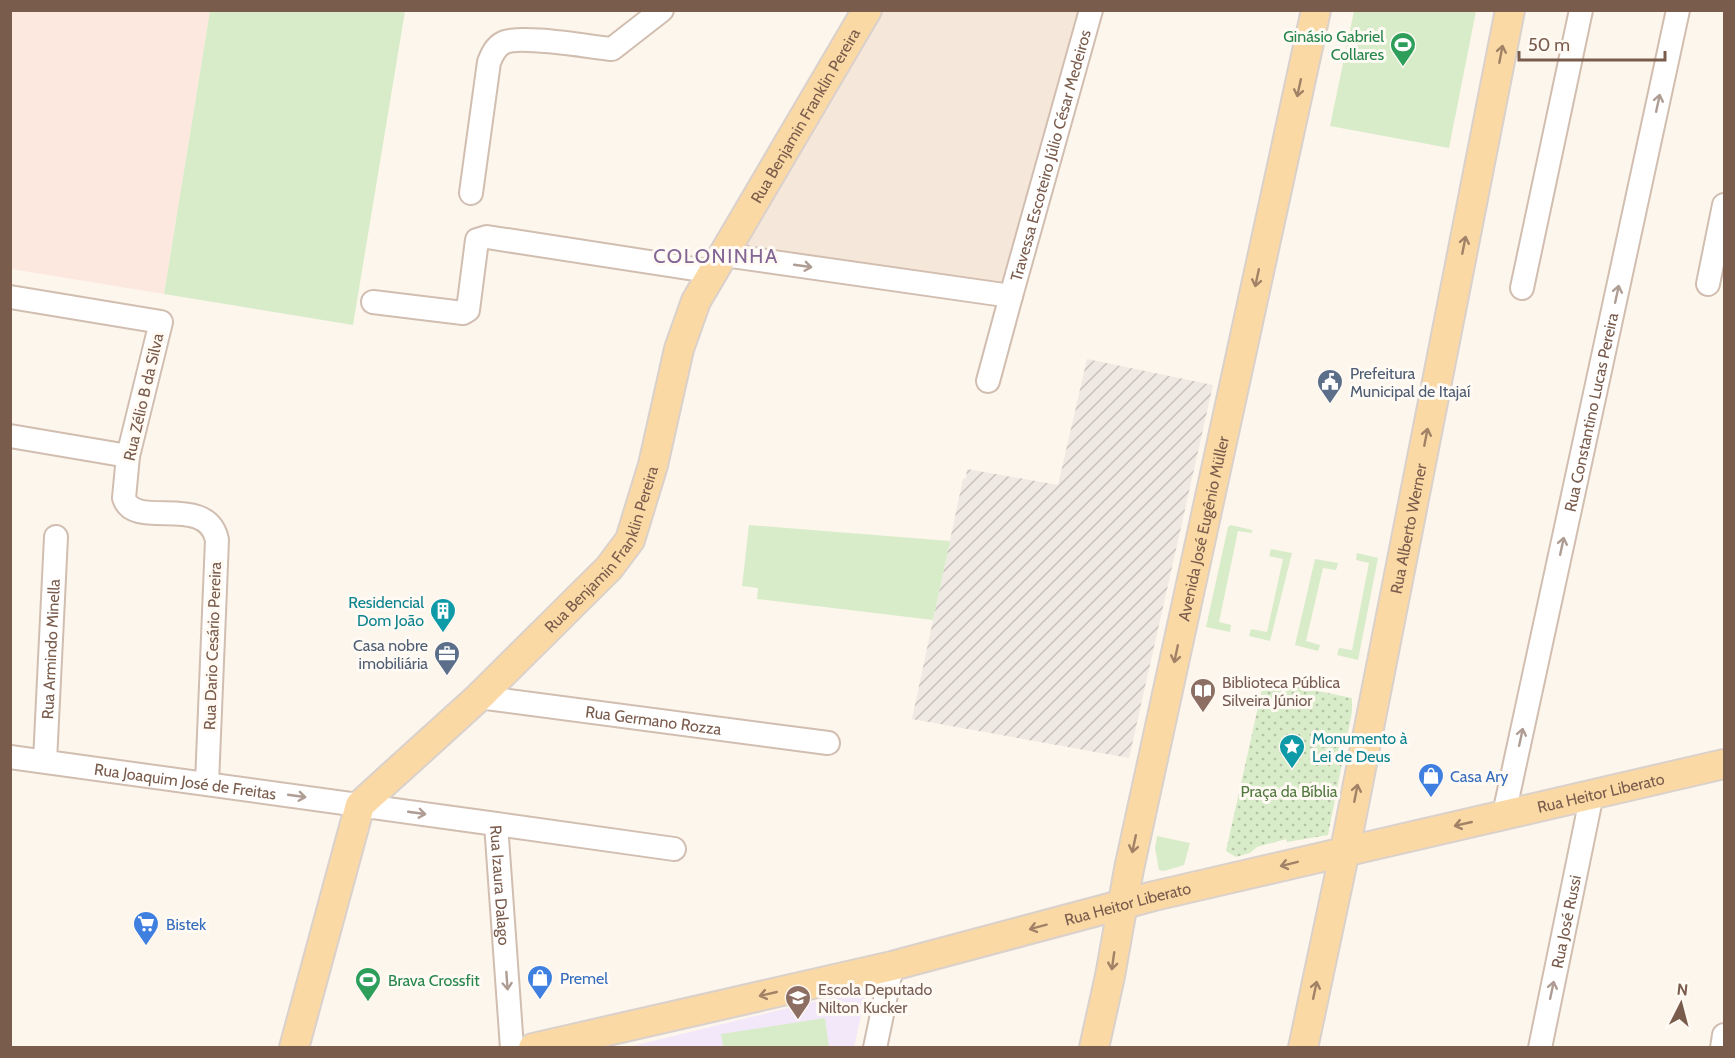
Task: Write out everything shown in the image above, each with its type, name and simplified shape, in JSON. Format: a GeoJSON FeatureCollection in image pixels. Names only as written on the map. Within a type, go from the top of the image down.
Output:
{"type":"FeatureCollection","features":[{"type":"Feature","properties":{"kind":"main road","name":"Rua Benjamin Franklin Pereira"},"geometry":{"type":"LineString","coordinates":[[360,805],[479,697],[609,568],[630,540],[654,465],[681,342],[696,302],[867,10]]}},
{"type":"Feature","properties":{"kind":"main road","name":"Avenida José Eugênio Müller"},"geometry":{"type":"LineString","coordinates":[[1094,1047],[1110,976],[1122,903],[1316,10]]}},
{"type":"Feature","properties":{"kind":"main road","name":"Rua Alberto Werner"},"geometry":{"type":"LineString","coordinates":[[1303,1047],[1346,850],[1510,10]]}},
{"type":"Feature","properties":{"kind":"main road","name":"Rua Heitor Liberato"},"geometry":{"type":"LineString","coordinates":[[540,1047],[892,966],[1122,903],[1725,764]]}},
{"type":"Feature","properties":{"kind":"main road"},"geometry":{"type":"LineString","coordinates":[[294,1047],[360,805]]}},
{"type":"Feature","properties":{"kind":"street"},"geometry":{"type":"LineString","coordinates":[[471,193],[489,62],[494,51],[502,43],[526,40],[612,50],[662,10]]}},
{"type":"Feature","properties":{"kind":"street","name":"Travessa Escoteiro Júlio César Medeiros"},"geometry":{"type":"LineString","coordinates":[[373,302],[456,315],[463,313],[468,310],[477,240],[487,237],[1011,296],[1092,10]]}},
{"type":"Feature","properties":{"kind":"street"},"geometry":{"type":"LineString","coordinates":[[1522,288],[1581,10]]}},
{"type":"Feature","properties":{"kind":"street","name":"Rua Constantino Lucas Pereira"},"geometry":{"type":"LineString","coordinates":[[1504,814],[1678,10]]}},
{"type":"Feature","properties":{"kind":"street"},"geometry":{"type":"LineString","coordinates":[[1708,284],[1725,205]]}},
{"type":"Feature","properties":{"kind":"street"},"geometry":{"type":"LineString","coordinates":[[988,381],[1011,296]]}},
{"type":"Feature","properties":{"kind":"street","name":"Rua Zélio B da Silva"},"geometry":{"type":"LineString","coordinates":[[10,297],[161,322],[128,456],[124,498],[130,508],[199,517]]}},
{"type":"Feature","properties":{"kind":"street"},"geometry":{"type":"LineString","coordinates":[[10,436],[128,456]]}},
{"type":"Feature","properties":{"kind":"street","name":"Rua Dario Cesário Pereira"},"geometry":{"type":"LineString","coordinates":[[199,517],[214,529],[217,540],[207,783]]}},
{"type":"Feature","properties":{"kind":"street","name":"Rua Armindo Minella"},"geometry":{"type":"LineString","coordinates":[[45,761],[56,537]]}},
{"type":"Feature","properties":{"kind":"street","name":"Rua Germano Rozza"},"geometry":{"type":"LineString","coordinates":[[479,697],[828,743]]}},
{"type":"Feature","properties":{"kind":"street","name":"Rua Joaquim José de Freitas"},"geometry":{"type":"LineString","coordinates":[[10,757],[360,805]]}},
{"type":"Feature","properties":{"kind":"street","name":"Rua José Russi"},"geometry":{"type":"LineString","coordinates":[[1540,1047],[1592,794]]}},
{"type":"Feature","properties":{"kind":"street","name":"Rua Izaura Dalago"},"geometry":{"type":"LineString","coordinates":[[360,805],[496,824],[512,1047]]}},
{"type":"Feature","properties":{"kind":"street"},"geometry":{"type":"LineString","coordinates":[[496,824],[674,849]]}},
{"type":"Feature","properties":{"kind":"street"},"geometry":{"type":"LineString","coordinates":[[875,1047],[892,966]]}},
{"type":"Feature","properties":{"kind":"street"},"geometry":{"type":"LineString","coordinates":[[1722,1047],[1725,1035]]}},
{"type":"Feature","properties":{"kind":"shaded area"},"geometry":{"type":"Polygon","coordinates":[[[10,11],[210,11],[164,294],[11,269],[10,11]]]}},
{"type":"Feature","properties":{"kind":"shaded area"},"geometry":{"type":"Polygon","coordinates":[[[881,11],[1082,11],[1005,282],[1000,286],[745,251],[741,245],[881,11]]]}},
{"type":"Feature","properties":{"kind":"shaded area"},"geometry":{"type":"Polygon","coordinates":[[[1087,359],[1213,385],[1129,758],[912,719],[967,469],[1058,485],[1087,359]]]}},
{"type":"Feature","properties":{"kind":"shaded area","name":"Escola Deputado Nilton Kucker"},"geometry":{"type":"Polygon","coordinates":[[[862,990],[866,994],[854,1047],[624,1048],[862,990]]]}},
{"type":"Feature","properties":{"kind":"green space"},"geometry":{"type":"Polygon","coordinates":[[[210,11],[405,11],[353,325],[164,294],[210,11]]]}},
{"type":"Feature","properties":{"kind":"green space","name":"Ginásio Gabriel Collares"},"geometry":{"type":"Polygon","coordinates":[[[1354,11],[1476,11],[1449,148],[1330,126],[1354,11]]]}},
{"type":"Feature","properties":{"kind":"green space"},"geometry":{"type":"Polygon","coordinates":[[[749,525],[950,541],[933,620],[757,599],[758,588],[742,586],[749,525]]]}},
{"type":"Feature","properties":{"kind":"green space"},"geometry":{"type":"Polygon","coordinates":[[[1231,525],[1252,530],[1252,533],[1238,531],[1219,622],[1231,625],[1230,632],[1206,627],[1228,527],[1231,525]]]}},
{"type":"Feature","properties":{"kind":"green space"},"geometry":{"type":"Polygon","coordinates":[[[1271,549],[1292,553],[1270,641],[1249,636],[1251,629],[1267,632],[1283,559],[1269,556],[1271,549]]]}},
{"type":"Feature","properties":{"kind":"green space"},"geometry":{"type":"Polygon","coordinates":[[[1357,553],[1378,558],[1358,660],[1337,655],[1339,648],[1352,650],[1369,563],[1356,560],[1357,553]]]}},
{"type":"Feature","properties":{"kind":"green space"},"geometry":{"type":"Polygon","coordinates":[[[1315,559],[1338,563],[1336,570],[1323,568],[1306,641],[1320,645],[1318,651],[1295,645],[1315,559]]]}},
{"type":"Feature","properties":{"kind":"green space","name":"Praça da Bíblia"},"geometry":{"type":"Polygon","coordinates":[[[1264,680],[1352,698],[1352,712],[1328,835],[1287,842],[1286,839],[1257,847],[1250,853],[1236,857],[1226,851],[1264,680]]]}},
{"type":"Feature","properties":{"kind":"green space"},"geometry":{"type":"Polygon","coordinates":[[[1157,836],[1190,843],[1184,865],[1164,871],[1159,870],[1155,848],[1157,836]]]}},
{"type":"Feature","properties":{"kind":"green space"},"geometry":{"type":"Polygon","coordinates":[[[825,1018],[829,1047],[723,1047],[721,1034],[825,1018]]]}},
{"type":"Feature","properties":{"kind":"place","name":"Ginásio Gabriel Collares"},"geometry":{"type":"Point","coordinates":[1403,68]}},
{"type":"Feature","properties":{"kind":"place","name":"Prefeitura Municipal de Itajaí"},"geometry":{"type":"Point","coordinates":[1330,405]}},
{"type":"Feature","properties":{"kind":"place","name":"Residencial Dom João"},"geometry":{"type":"Point","coordinates":[443,634]}},
{"type":"Feature","properties":{"kind":"place","name":"Casa nobre imobiliária"},"geometry":{"type":"Point","coordinates":[447,677]}},
{"type":"Feature","properties":{"kind":"place","name":"Biblioteca Pública Silveira Júnior"},"geometry":{"type":"Point","coordinates":[1203,714]}},
{"type":"Feature","properties":{"kind":"place","name":"Monumento à Lei de Deus"},"geometry":{"type":"Point","coordinates":[1292,770]}},
{"type":"Feature","properties":{"kind":"place","name":"Casa Ary"},"geometry":{"type":"Point","coordinates":[1431,799]}},
{"type":"Feature","properties":{"kind":"place","name":"Bistek"},"geometry":{"type":"Point","coordinates":[146,947]}},
{"type":"Feature","properties":{"kind":"place","name":"Premel"},"geometry":{"type":"Point","coordinates":[540,1001]}},
{"type":"Feature","properties":{"kind":"place","name":"Brava Crossfit"},"geometry":{"type":"Point","coordinates":[368,1003]}},
{"type":"Feature","properties":{"kind":"place","name":"Escola Deputado Nilton Kucker"},"geometry":{"type":"Point","coordinates":[798,1021]}},
{"type":"Feature","properties":{"kind":"district","name":"COLONINHA"},"geometry":{"type":"Point","coordinates":[716,256]}}]}
